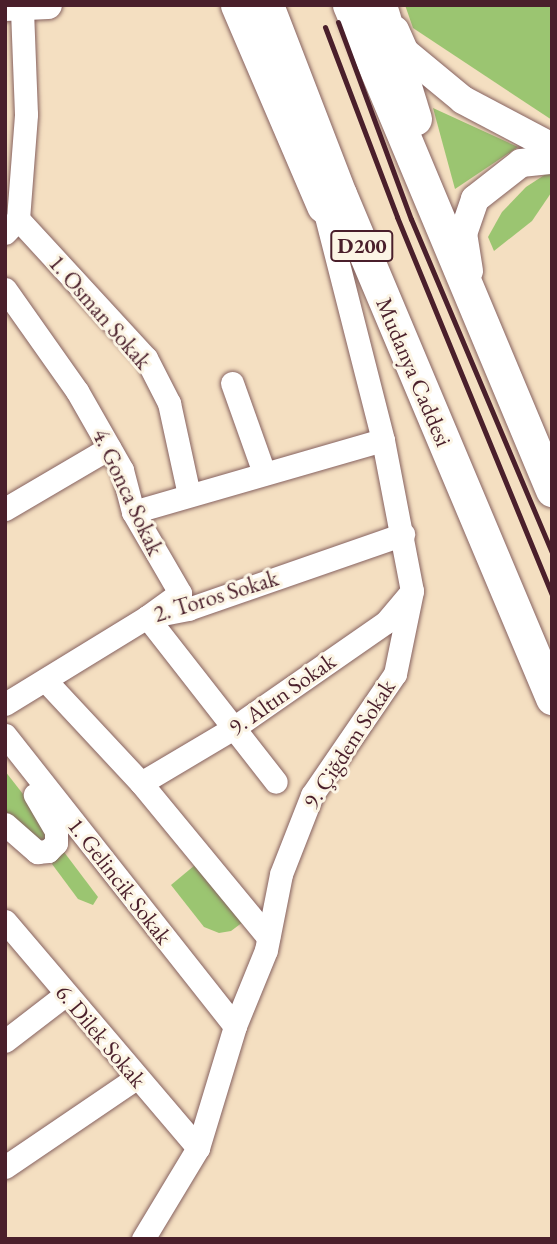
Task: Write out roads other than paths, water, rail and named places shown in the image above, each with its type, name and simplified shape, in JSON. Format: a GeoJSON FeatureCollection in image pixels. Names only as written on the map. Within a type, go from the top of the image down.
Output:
{"type":"FeatureCollection","features":[{"type":"Feature","properties":{"kind":"highway"},"geometry":{"type":"LineString","coordinates":[[237,5],[324,209],[396,362],[462,485]]}},
{"type":"Feature","properties":{"kind":"highway","name":"Mudanya Caddesi"},"geometry":{"type":"LineString","coordinates":[[267,5],[462,485],[552,698]]}},
{"type":"Feature","properties":{"kind":"highway"},"geometry":{"type":"LineString","coordinates":[[349,5],[552,490]]}},
{"type":"Feature","properties":{"kind":"highway"},"geometry":{"type":"LineString","coordinates":[[381,5],[474,302]]}},
{"type":"Feature","properties":{"kind":"main road"},"geometry":{"type":"LineString","coordinates":[[381,5],[405,52],[434,77],[463,100],[552,147]]}},
{"type":"Feature","properties":{"kind":"main road"},"geometry":{"type":"LineString","coordinates":[[474,302],[463,234],[475,199],[521,163],[552,160]]}},
{"type":"Feature","properties":{"kind":"street"},"geometry":{"type":"LineString","coordinates":[[12,226],[26,114],[25,7]]}},
{"type":"Feature","properties":{"kind":"street","name":"9. Çiğdem Sokak"},"geometry":{"type":"LineString","coordinates":[[142,1239],[198,1148],[236,1026],[268,937],[281,874],[312,795],[395,674],[412,591],[383,440],[324,209]]}},
{"type":"Feature","properties":{"kind":"street","name":"1. Osman Sokak"},"geometry":{"type":"LineString","coordinates":[[12,226],[146,358],[169,403],[189,495]]}},
{"type":"Feature","properties":{"kind":"street","name":"4. Gonca Sokak"},"geometry":{"type":"LineString","coordinates":[[5,289],[77,391],[122,470],[133,512],[180,593],[147,617]]}},
{"type":"Feature","properties":{"kind":"street"},"geometry":{"type":"LineString","coordinates":[[232,383],[264,473]]}},
{"type":"Feature","properties":{"kind":"street"},"geometry":{"type":"LineString","coordinates":[[133,512],[383,440]]}},
{"type":"Feature","properties":{"kind":"street"},"geometry":{"type":"LineString","coordinates":[[5,509],[109,447]]}},
{"type":"Feature","properties":{"kind":"street","name":"2. Toros Sokak"},"geometry":{"type":"LineString","coordinates":[[5,704],[147,617],[188,609],[403,534]]}},
{"type":"Feature","properties":{"kind":"street","name":"9. Altın Sokak"},"geometry":{"type":"LineString","coordinates":[[141,783],[232,729],[386,622],[412,591]]}},
{"type":"Feature","properties":{"kind":"street"},"geometry":{"type":"LineString","coordinates":[[147,617],[276,782]]}},
{"type":"Feature","properties":{"kind":"street"},"geometry":{"type":"LineString","coordinates":[[45,680],[141,783],[268,937]]}},
{"type":"Feature","properties":{"kind":"street","name":"1. Gelincik Sokak"},"geometry":{"type":"LineString","coordinates":[[5,735],[236,1026]]}},
{"type":"Feature","properties":{"kind":"street"},"geometry":{"type":"LineString","coordinates":[[5,756],[47,811],[56,843],[48,851],[37,852],[5,824]]}},
{"type":"Feature","properties":{"kind":"street","name":"6. Dilek Sokak"},"geometry":{"type":"LineString","coordinates":[[5,921],[65,995],[198,1148]]}},
{"type":"Feature","properties":{"kind":"street"},"geometry":{"type":"LineString","coordinates":[[5,1041],[65,995]]}},
{"type":"Feature","properties":{"kind":"street"},"geometry":{"type":"LineString","coordinates":[[5,1167],[136,1078]]}},
{"type":"Feature","properties":{"kind":"railway"},"geometry":{"type":"LineString","coordinates":[[338,22],[411,219],[552,553]]}},
{"type":"Feature","properties":{"kind":"railway"},"geometry":{"type":"LineString","coordinates":[[325,27],[397,217],[552,594]]}}]}
